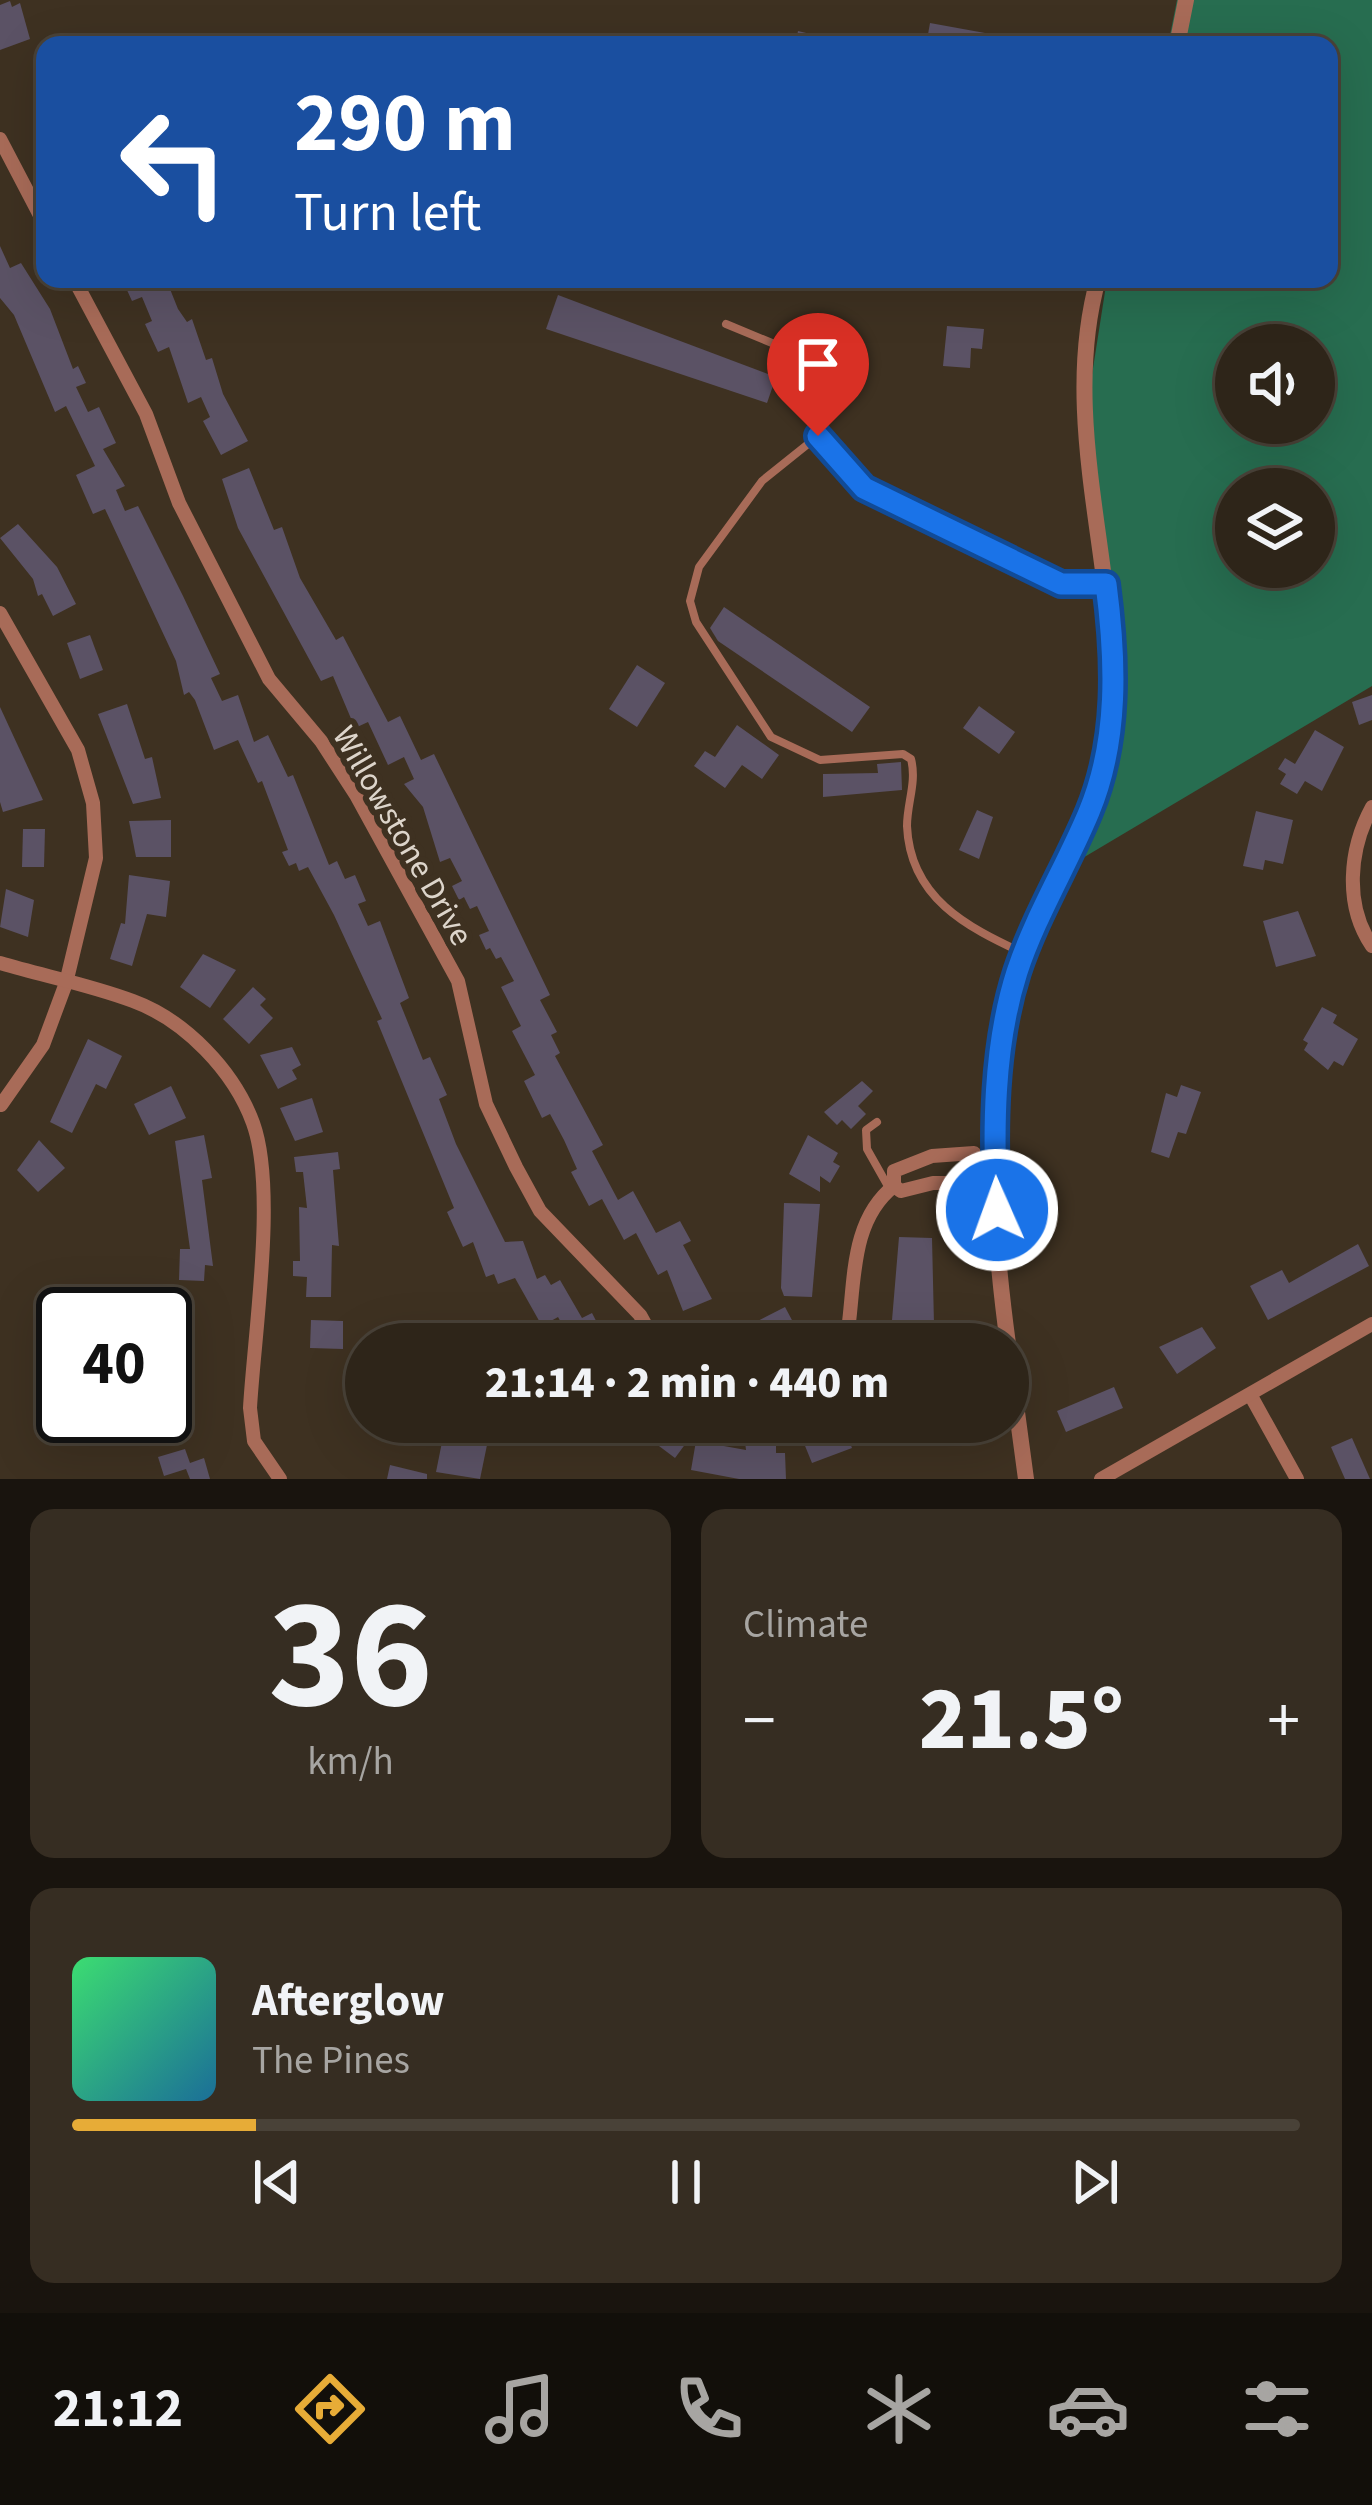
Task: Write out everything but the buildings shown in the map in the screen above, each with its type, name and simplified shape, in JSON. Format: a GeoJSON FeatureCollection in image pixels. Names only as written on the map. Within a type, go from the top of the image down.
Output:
{"type":"FeatureCollection","features":[{"type":"Feature","properties":{"kind":"street"},"geometry":{"type":"LineString","coordinates":[[1180,36],[1186,0]]}},
{"type":"Feature","properties":{"kind":"street"},"geometry":{"type":"LineString","coordinates":[[0,139],[36,208]]}},
{"type":"Feature","properties":{"kind":"street","name":"Willowstone Drive"},"geometry":{"type":"LineString","coordinates":[[79,288],[146,414],[179,502],[269,679],[321,741],[356,795],[458,981],[486,1104],[515,1166],[540,1210],[644,1323]]}},
{"type":"Feature","properties":{"kind":"street"},"geometry":{"type":"LineString","coordinates":[[1006,1323],[990,1168],[1002,1041],[1025,953],[1091,806],[1112,734],[1106,584],[1084,399],[1084,355],[1097,288]]}},
{"type":"Feature","properties":{"kind":"street"},"geometry":{"type":"LineString","coordinates":[[0,613],[78,750],[94,803],[96,858],[66,983],[43,1045],[1,1105]]}},
{"type":"Feature","properties":{"kind":"street"},"geometry":{"type":"LineString","coordinates":[[1372,807],[1358,832],[1352,861],[1360,920],[1372,946]]}},
{"type":"Feature","properties":{"kind":"street"},"geometry":{"type":"LineString","coordinates":[[0,963],[135,1001],[176,1024],[220,1066],[253,1124],[262,1175],[250,1408],[254,1441],[280,1479]]}},
{"type":"Feature","properties":{"kind":"street"},"geometry":{"type":"LineString","coordinates":[[849,1323],[859,1239],[869,1210],[891,1187],[894,1171],[920,1161],[974,1153],[990,1168]]}},
{"type":"Feature","properties":{"kind":"street"},"geometry":{"type":"LineString","coordinates":[[920,1161],[926,1184]]}},
{"type":"Feature","properties":{"kind":"street"},"geometry":{"type":"LineString","coordinates":[[891,1187],[902,1191],[926,1184],[972,1183],[990,1168]]}},
{"type":"Feature","properties":{"kind":"street"},"geometry":{"type":"LineString","coordinates":[[1100,1479],[1372,1324]]}},
{"type":"Feature","properties":{"kind":"street"},"geometry":{"type":"LineString","coordinates":[[1251,1396],[1298,1479]]}},
{"type":"Feature","properties":{"kind":"street"},"geometry":{"type":"LineString","coordinates":[[1022,1443],[1027,1479]]}},
{"type":"Feature","properties":{"kind":"lane"},"geometry":{"type":"LineString","coordinates":[[726,324],[796,353],[814,399],[818,436],[864,488],[1061,584],[1106,584]]}},
{"type":"Feature","properties":{"kind":"lane"},"geometry":{"type":"LineString","coordinates":[[818,436],[762,481],[699,567],[691,585],[696,622],[771,737],[820,760],[902,754],[911,759],[908,832],[918,869],[953,919],[1025,953]]}},
{"type":"Feature","properties":{"kind":"lane"},"geometry":{"type":"LineString","coordinates":[[877,1122],[866,1130],[867,1149],[891,1187]]}},
{"type":"Feature","properties":{"kind":"green space"},"geometry":{"type":"Polygon","coordinates":[[[1177,0],[1372,0],[1372,686],[1071,865],[1122,738],[1083,432],[1106,288],[1338,288],[1338,36],[1170,36],[1177,0]]]}},
{"type":"Feature","properties":{"kind":"route"},"geometry":{"type":"LineString","coordinates":[[818,436],[864,488],[1061,584],[1106,584],[1112,628],[1112,734],[1091,806],[1017,973],[1002,1041],[996,1119],[997,1210]]}}]}
